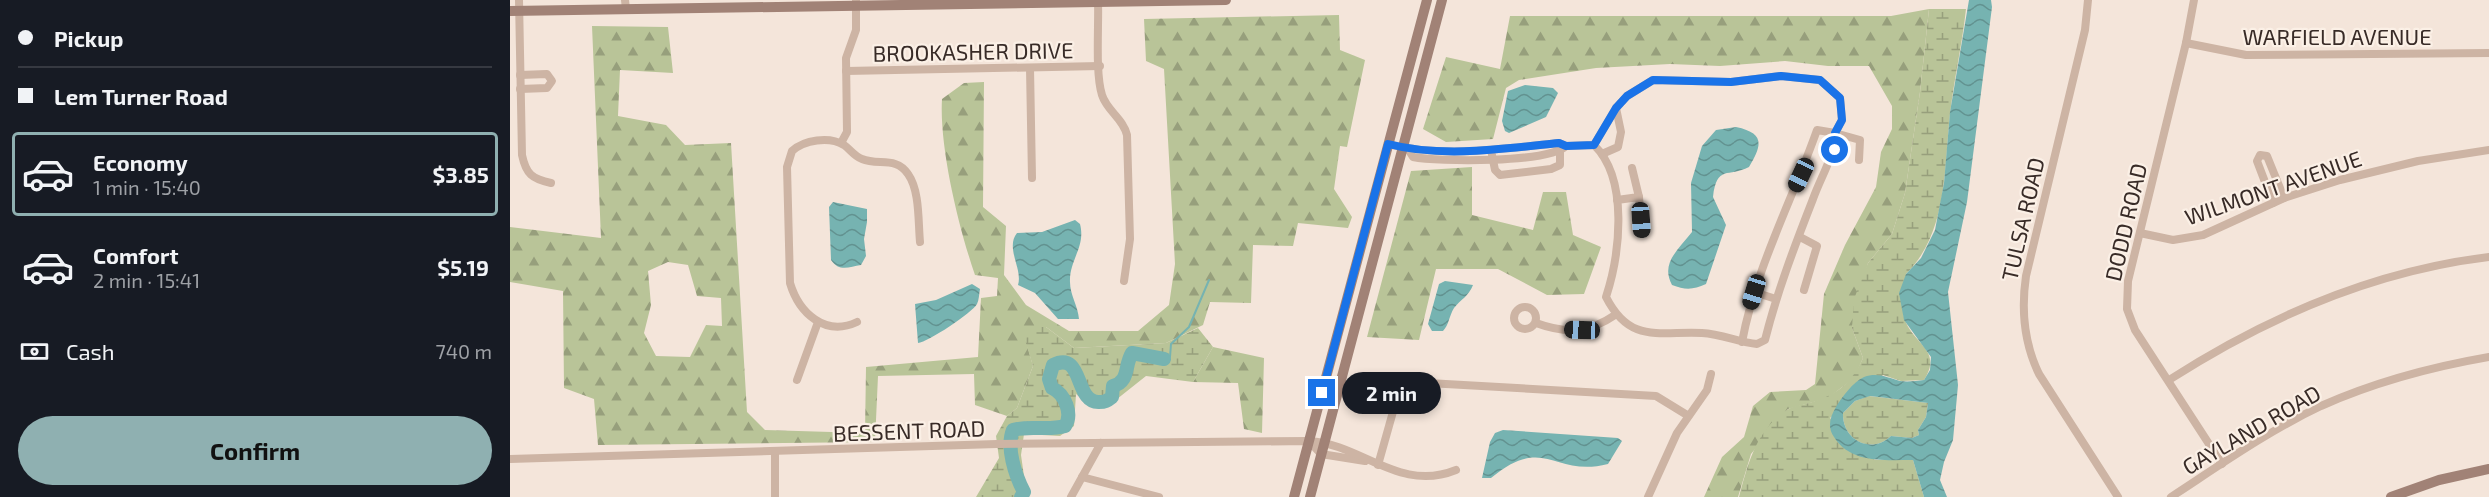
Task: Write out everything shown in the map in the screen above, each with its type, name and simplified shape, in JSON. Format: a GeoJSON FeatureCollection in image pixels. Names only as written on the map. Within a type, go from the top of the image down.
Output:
{"type":"FeatureCollection","features":[{"type":"Feature","properties":{"kind":"main road"},"geometry":{"type":"LineString","coordinates":[[516,7],[1226,0]]}},
{"type":"Feature","properties":{"kind":"main road"},"geometry":{"type":"LineString","coordinates":[[1294,497],[1426,0]]}},
{"type":"Feature","properties":{"kind":"main road"},"geometry":{"type":"LineString","coordinates":[[1310,497],[1362,298],[1405,148],[1442,0]]}},
{"type":"Feature","properties":{"kind":"main road"},"geometry":{"type":"LineString","coordinates":[[1348,295],[1362,298]]}},
{"type":"Feature","properties":{"kind":"main road"},"geometry":{"type":"LineString","coordinates":[[2391,497],[2439,480],[2489,469]]}},
{"type":"Feature","properties":{"kind":"street","name":"TULSA ROAD"},"geometry":{"type":"LineString","coordinates":[[2088,0],[2085,30],[2026,276],[2023,316],[2030,352],[2039,374],[2118,497]]}},
{"type":"Feature","properties":{"kind":"street","name":"DODD ROAD"},"geometry":{"type":"LineString","coordinates":[[2194,0],[2186,43],[2128,281],[2127,309],[2135,330],[2222,464]]}},
{"type":"Feature","properties":{"kind":"street"},"geometry":{"type":"LineString","coordinates":[[1098,1],[1103,98],[1119,116],[1127,135],[1130,239],[1124,281]]}},
{"type":"Feature","properties":{"kind":"street"},"geometry":{"type":"LineString","coordinates":[[841,143],[848,124],[846,71],[848,49],[856,30],[856,3]]}},
{"type":"Feature","properties":{"kind":"street"},"geometry":{"type":"LineString","coordinates":[[516,7],[524,166],[535,180],[550,183]]}},
{"type":"Feature","properties":{"kind":"street","name":"WARFIELD AVENUE"},"geometry":{"type":"LineString","coordinates":[[2186,43],[2246,55],[2489,53]]}},
{"type":"Feature","properties":{"kind":"street","name":"BROOKASHER DRIVE"},"geometry":{"type":"LineString","coordinates":[[846,71],[1100,66]]}},
{"type":"Feature","properties":{"kind":"street"},"geometry":{"type":"LineString","coordinates":[[1030,68],[1032,178]]}},
{"type":"Feature","properties":{"kind":"street"},"geometry":{"type":"LineString","coordinates":[[519,75],[547,74],[552,81],[547,88],[520,88]]}},
{"type":"Feature","properties":{"kind":"street"},"geometry":{"type":"LineString","coordinates":[[1781,76],[1820,80],[1840,98],[1842,120],[1835,133],[1835,150],[1813,197],[1776,299],[1765,340],[1757,344],[1702,333],[1662,335],[1635,330],[1615,315],[1606,297],[1614,272],[1619,236],[1617,200],[1602,154],[1594,145],[1616,108],[1627,96],[1653,80],[1731,82],[1781,76]]}},
{"type":"Feature","properties":{"kind":"street"},"geometry":{"type":"LineString","coordinates":[[1602,154],[1618,147],[1621,132],[1616,108]]}},
{"type":"Feature","properties":{"kind":"street"},"geometry":{"type":"LineString","coordinates":[[1742,342],[1754,292],[1774,234],[1801,175],[1817,130],[1860,140],[1859,160]]}},
{"type":"Feature","properties":{"kind":"street"},"geometry":{"type":"LineString","coordinates":[[857,322],[848,327],[836,327],[818,322],[800,307],[790,283],[787,167],[792,151],[808,142],[841,143],[862,159],[893,162],[909,175],[914,185],[920,242]]}},
{"type":"Feature","properties":{"kind":"street"},"geometry":{"type":"LineString","coordinates":[[1388,144],[1445,152],[1492,154],[1559,143],[1563,149],[1560,165],[1551,169],[1500,176],[1492,154]]}},
{"type":"Feature","properties":{"kind":"street"},"geometry":{"type":"LineString","coordinates":[[1563,149],[1594,145]]}},
{"type":"Feature","properties":{"kind":"street","name":"WILMONT AVENUE"},"geometry":{"type":"LineString","coordinates":[[2140,233],[2173,240],[2204,235],[2284,198],[2373,171],[2418,160],[2489,150]]}},
{"type":"Feature","properties":{"kind":"street"},"geometry":{"type":"LineString","coordinates":[[2273,203],[2256,161],[2260,155],[2267,156],[2284,198]]}},
{"type":"Feature","properties":{"kind":"street"},"geometry":{"type":"LineString","coordinates":[[1632,168],[1639,197],[1642,232]]}},
{"type":"Feature","properties":{"kind":"street"},"geometry":{"type":"LineString","coordinates":[[1617,200],[1639,197]]}},
{"type":"Feature","properties":{"kind":"street"},"geometry":{"type":"LineString","coordinates":[[1800,237],[1818,246],[1804,290]]}},
{"type":"Feature","properties":{"kind":"street"},"geometry":{"type":"LineString","coordinates":[[2169,380],[2239,337],[2317,300],[2392,276],[2489,257]]}},
{"type":"Feature","properties":{"kind":"street"},"geometry":{"type":"LineString","coordinates":[[1754,292],[1776,299]]}},
{"type":"Feature","properties":{"kind":"street"},"geometry":{"type":"LineString","coordinates":[[1536,323],[1562,330],[1582,330],[1599,326],[1615,315]]}},
{"type":"Feature","properties":{"kind":"street"},"geometry":{"type":"LineString","coordinates":[[797,380],[818,322]]}},
{"type":"Feature","properties":{"kind":"street","name":"GAYLAND ROAD"},"geometry":{"type":"LineString","coordinates":[[2171,497],[2289,423],[2354,392],[2422,370],[2489,357]]}},
{"type":"Feature","properties":{"kind":"street"},"geometry":{"type":"LineString","coordinates":[[1648,497],[1677,433],[1707,390],[1711,374]]}},
{"type":"Feature","properties":{"kind":"street"},"geometry":{"type":"LineString","coordinates":[[1378,465],[1398,394],[1410,382],[1656,396],[1688,415]]}},
{"type":"Feature","properties":{"kind":"street"},"geometry":{"type":"LineString","coordinates":[[1309,441],[1321,454]]}},
{"type":"Feature","properties":{"kind":"street","name":"BESSENT ROAD"},"geometry":{"type":"LineString","coordinates":[[510,459],[997,444],[1309,441],[1324,442],[1349,451],[1367,461],[1412,476],[1442,476],[1456,470]]}},
{"type":"Feature","properties":{"kind":"street"},"geometry":{"type":"LineString","coordinates":[[1071,497],[1101,443]]}},
{"type":"Feature","properties":{"kind":"street"},"geometry":{"type":"LineString","coordinates":[[775,452],[775,497]]}},
{"type":"Feature","properties":{"kind":"street","name":"BESSENT ROAD"},"geometry":{"type":"LineString","coordinates":[[1321,454],[1367,461]]}},
{"type":"Feature","properties":{"kind":"street"},"geometry":{"type":"LineString","coordinates":[[1082,477],[1159,497]]}},
{"type":"Feature","properties":{"kind":"green space"},"geometry":{"type":"Polygon","coordinates":[[[1929,9],[1920,92],[1905,193],[1892,234],[1868,263],[1852,328],[1863,358],[1854,378],[1828,398],[1788,409],[1751,454],[1738,497],[1704,497],[1722,457],[1744,437],[1753,406],[1770,392],[1806,390],[1815,384],[1824,294],[1845,245],[1876,187],[1881,152],[1892,129],[1892,106],[1869,66],[1828,66],[1785,61],[1720,66],[1670,64],[1596,68],[1519,80],[1506,88],[1493,139],[1446,142],[1423,129],[1446,57],[1500,69],[1510,16],[1891,16],[1929,9]]]}},
{"type":"Feature","properties":{"kind":"green space"},"geometry":{"type":"Polygon","coordinates":[[[1929,9],[1966,9],[1950,114],[1942,199],[1930,239],[1920,257],[1906,274],[1903,297],[1905,320],[1909,329],[1929,354],[1929,370],[1924,380],[1901,381],[1883,375],[1830,418],[1875,460],[1913,460],[1924,497],[1739,497],[1755,449],[1776,418],[1789,409],[1819,400],[1835,392],[1848,382],[1863,358],[1852,328],[1854,299],[1868,263],[1892,234],[1905,193],[1920,92],[1929,9]]]}},
{"type":"Feature","properties":{"kind":"green space"},"geometry":{"type":"Polygon","coordinates":[[[1339,15],[1340,50],[1365,60],[1347,147],[1340,146],[1334,189],[1352,217],[1348,228],[1298,223],[1293,246],[1253,245],[1251,303],[1210,302],[1203,325],[1166,343],[1074,348],[1046,327],[1022,327],[1033,366],[1017,408],[1007,416],[975,405],[974,374],[878,376],[875,442],[598,445],[594,399],[564,388],[563,291],[510,282],[510,227],[601,238],[592,26],[668,27],[673,73],[620,70],[618,116],[666,125],[685,145],[731,143],[747,412],[765,430],[865,433],[866,367],[978,357],[981,298],[997,296],[998,278],[975,275],[957,212],[947,164],[942,99],[964,83],[984,82],[983,207],[1006,226],[1004,275],[1026,305],[1069,331],[1138,331],[1169,305],[1175,264],[1164,69],[1146,61],[1144,19],[1339,15]],[[668,262],[648,271],[651,305],[644,333],[656,356],[690,357],[706,325],[722,326],[721,298],[697,296],[688,265],[668,262]]]}},
{"type":"Feature","properties":{"kind":"green space"},"geometry":{"type":"Polygon","coordinates":[[[1472,167],[1472,215],[1533,230],[1543,192],[1566,192],[1573,235],[1601,247],[1584,294],[1547,295],[1498,269],[1436,269],[1419,340],[1367,337],[1411,171],[1472,167]]]}},
{"type":"Feature","properties":{"kind":"green space"},"geometry":{"type":"Polygon","coordinates":[[[1021,327],[1046,327],[1074,348],[1166,343],[1198,328],[1213,347],[1193,382],[1146,376],[1112,403],[1092,407],[1076,394],[1074,426],[1060,436],[1024,434],[1021,455],[1027,497],[976,497],[999,458],[996,436],[1007,416],[1017,408],[1033,366],[1021,327]]]}},
{"type":"Feature","properties":{"kind":"green space"},"geometry":{"type":"Polygon","coordinates":[[[1213,347],[1264,358],[1262,433],[1244,429],[1238,383],[1193,382],[1213,347]]]}},
{"type":"Feature","properties":{"kind":"green space"},"geometry":{"type":"Polygon","coordinates":[[[1869,396],[1928,403],[1926,417],[1918,430],[1919,435],[1912,438],[1891,436],[1875,444],[1859,442],[1852,437],[1844,423],[1843,413],[1855,401],[1869,396]]]}},
{"type":"Feature","properties":{"kind":"water"},"geometry":{"type":"Polygon","coordinates":[[[1969,0],[1991,0],[1992,7],[1967,202],[1948,292],[1958,385],[1953,440],[1940,480],[1947,497],[1924,497],[1913,460],[1869,459],[1850,452],[1834,437],[1830,422],[1845,394],[1864,377],[1878,375],[1900,381],[1918,381],[1924,380],[1930,370],[1931,357],[1904,320],[1899,293],[1906,274],[1921,258],[1935,230],[1944,183],[1950,112],[1969,0]],[[1870,396],[1855,401],[1843,413],[1844,423],[1852,437],[1867,444],[1883,442],[1891,436],[1912,438],[1919,435],[1918,430],[1926,417],[1928,403],[1870,396]]]}},
{"type":"Feature","properties":{"kind":"water"},"geometry":{"type":"Polygon","coordinates":[[[1525,85],[1553,88],[1558,93],[1546,117],[1509,133],[1505,131],[1502,121],[1508,91],[1525,85]]]}},
{"type":"Feature","properties":{"kind":"water"},"geometry":{"type":"Polygon","coordinates":[[[1736,127],[1745,129],[1756,136],[1757,152],[1749,167],[1725,174],[1717,180],[1713,197],[1726,225],[1706,284],[1689,289],[1672,285],[1668,270],[1670,263],[1677,250],[1692,232],[1691,183],[1702,146],[1716,130],[1736,127]]]}},
{"type":"Feature","properties":{"kind":"water"},"geometry":{"type":"Polygon","coordinates":[[[833,202],[867,209],[864,239],[866,256],[861,265],[841,267],[831,260],[829,207],[833,202]]]}},
{"type":"Feature","properties":{"kind":"water"},"geometry":{"type":"Polygon","coordinates":[[[1075,220],[1080,224],[1081,240],[1070,274],[1070,282],[1079,319],[1058,319],[1035,293],[1018,285],[1018,272],[1013,252],[1014,239],[1017,233],[1042,232],[1075,220]]]}},
{"type":"Feature","properties":{"kind":"water"},"geometry":{"type":"Polygon","coordinates":[[[1445,281],[1473,285],[1454,308],[1443,331],[1432,331],[1428,324],[1439,284],[1445,281]]]}},
{"type":"Feature","properties":{"kind":"water"},"geometry":{"type":"Polygon","coordinates":[[[972,284],[980,289],[978,302],[973,308],[940,333],[918,343],[915,304],[936,300],[972,284]]]}},
{"type":"Feature","properties":{"kind":"water"},"geometry":{"type":"Polygon","coordinates":[[[1503,430],[1618,438],[1622,441],[1608,464],[1590,467],[1575,466],[1538,457],[1509,465],[1491,478],[1482,478],[1490,442],[1495,433],[1503,430]]]}},
{"type":"Feature","properties":{"kind":"waterway"},"geometry":{"type":"LineString","coordinates":[[1164,359],[1170,357],[1171,344],[1189,327],[1209,280]]}},
{"type":"Feature","properties":{"kind":"waterway"},"geometry":{"type":"LineString","coordinates":[[1021,497],[1024,492],[1011,453],[1013,430],[1059,427],[1065,426],[1067,421],[1068,410],[1064,399],[1052,388],[1049,379],[1053,365],[1063,362],[1070,365],[1075,370],[1086,395],[1091,400],[1101,402],[1112,397],[1113,386],[1122,381],[1132,353],[1164,359]]}},
{"type":"Feature","properties":{"kind":"route"},"geometry":{"type":"LineString","coordinates":[[1322,393],[1388,144],[1408,149],[1416,147],[1445,152],[1476,149],[1500,150],[1559,143],[1566,146],[1594,145],[1616,108],[1627,96],[1653,80],[1731,82],[1781,76],[1820,80],[1840,98],[1842,120],[1835,133],[1835,150]]}}]}
